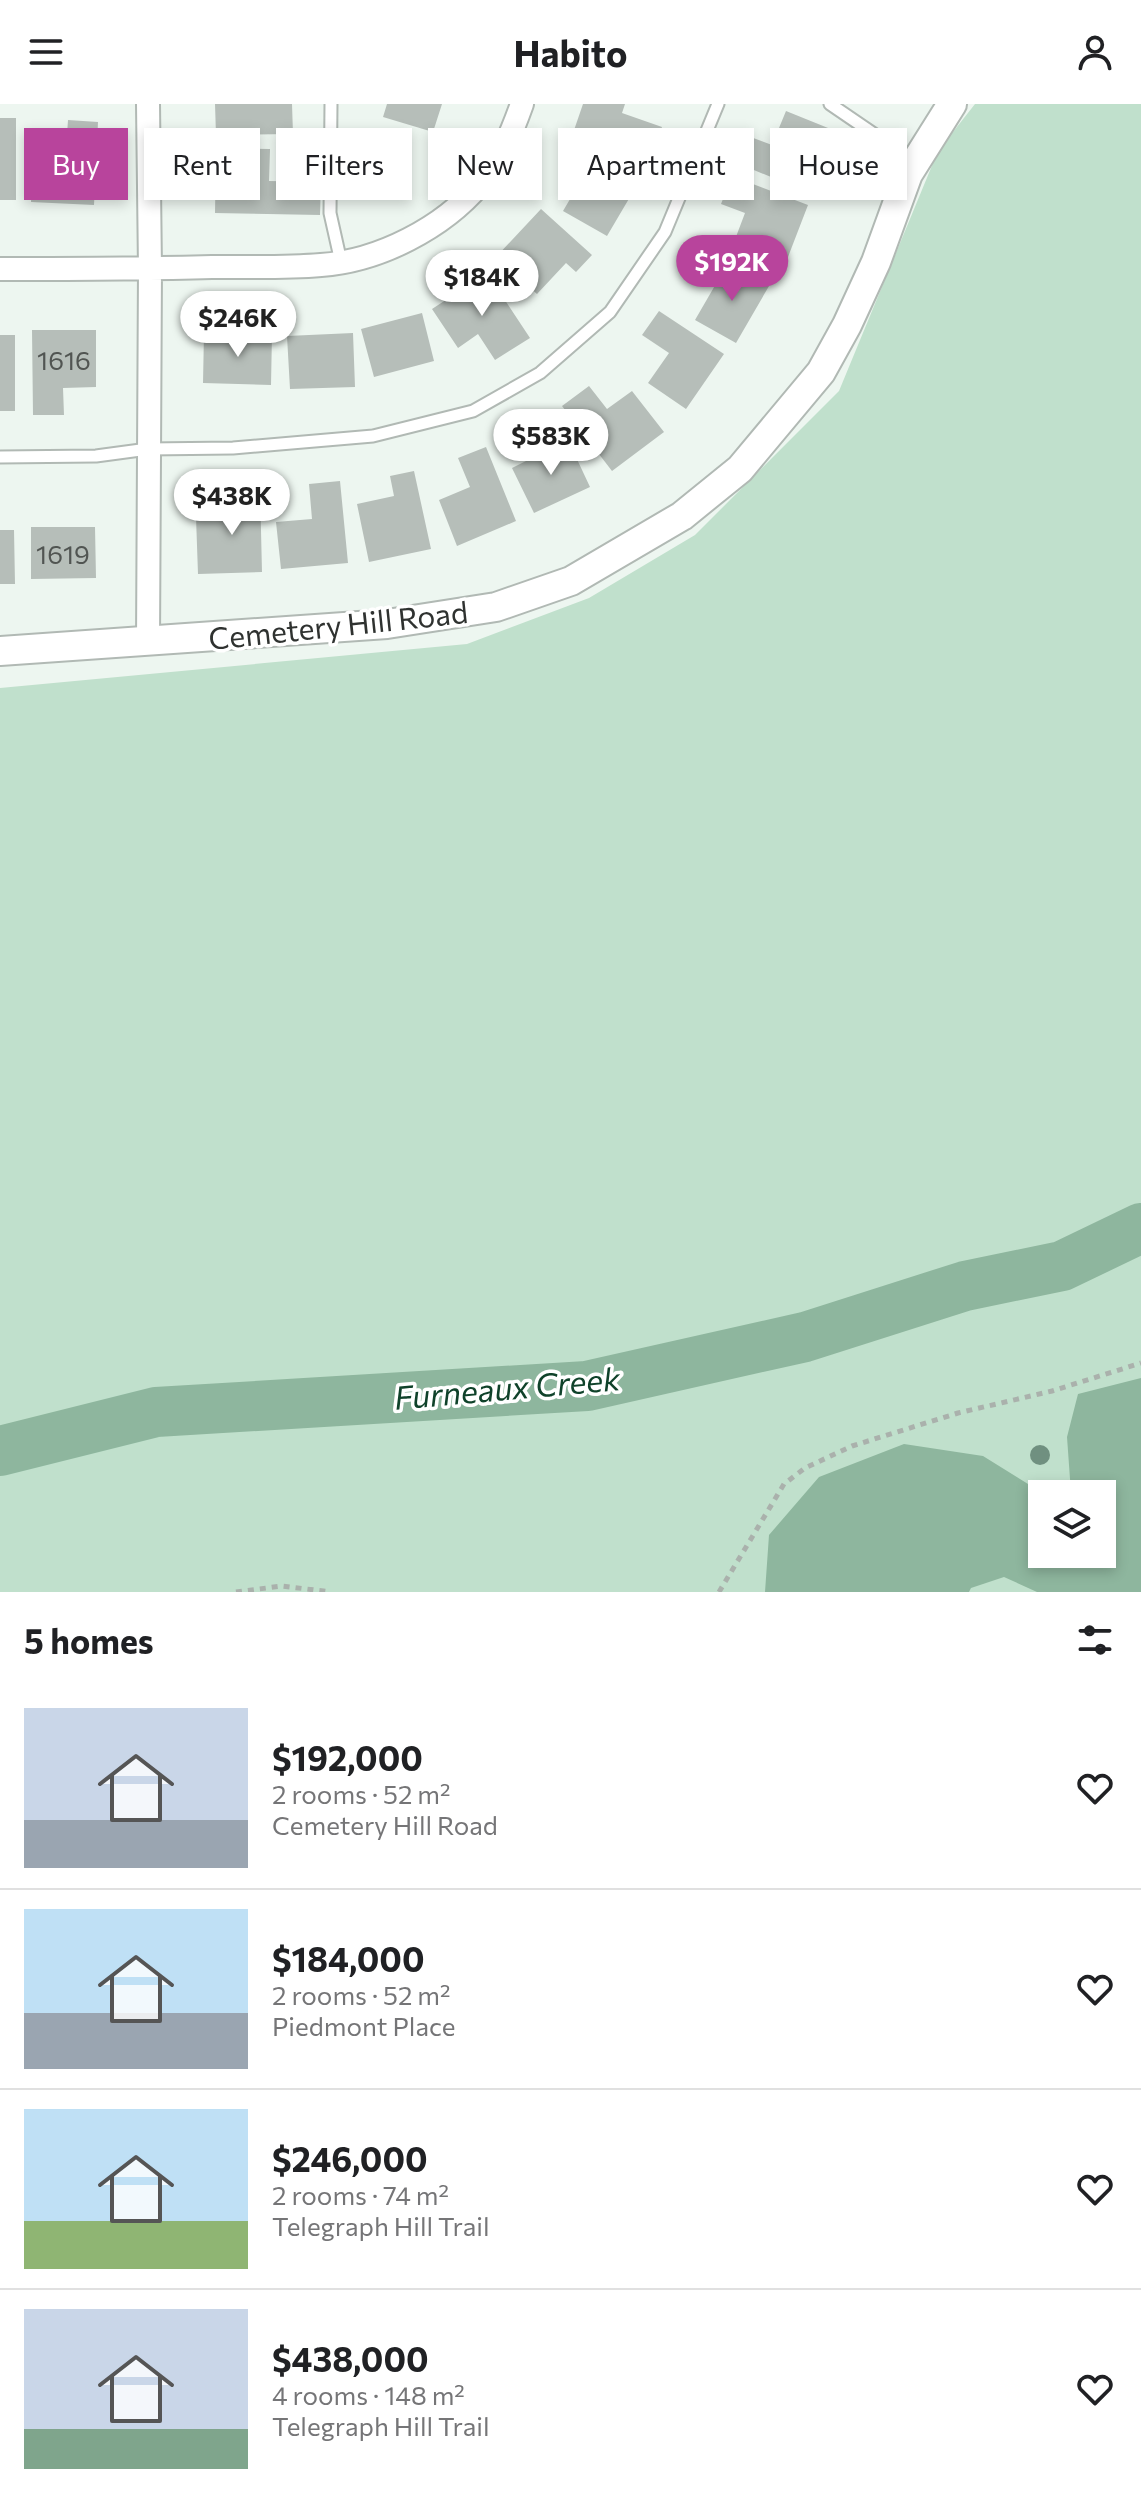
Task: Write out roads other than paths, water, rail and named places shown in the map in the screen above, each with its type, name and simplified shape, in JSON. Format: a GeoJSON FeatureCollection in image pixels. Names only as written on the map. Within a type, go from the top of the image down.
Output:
{"type":"FeatureCollection","features":[{"type":"Feature","properties":{"kind":"street"},"geometry":{"type":"LineString","coordinates":[[148,104],[148,642]]}},
{"type":"Feature","properties":{"kind":"street"},"geometry":{"type":"LineString","coordinates":[[0,269],[324,265],[364,257],[414,236],[445,217],[480,185],[495,163],[522,104]]}},
{"type":"Feature","properties":{"kind":"street","name":"Cemetery Hill Road"},"geometry":{"type":"LineString","coordinates":[[0,651],[387,624],[496,607],[571,581],[682,516],[740,469],[821,372],[876,262],[908,174],[952,104]]}},
{"type":"Feature","properties":{"kind":"lane"},"geometry":{"type":"LineString","coordinates":[[331,104],[330,213],[341,262]]}},
{"type":"Feature","properties":{"kind":"lane"},"geometry":{"type":"LineString","coordinates":[[0,457],[96,456],[148,449],[233,448],[373,436],[473,411],[540,373],[610,312],[665,232],[718,104]]}},
{"type":"Feature","properties":{"kind":"lane"},"geometry":{"type":"LineString","coordinates":[[830,104],[915,162]]}},
{"type":"Feature","properties":{"kind":"waterway","name":"Furneaux Creek"},"geometry":{"type":"LineString","coordinates":[[0,1451],[156,1412],[587,1386],[805,1337],[965,1286],[1062,1266],[1141,1228]]}}]}
